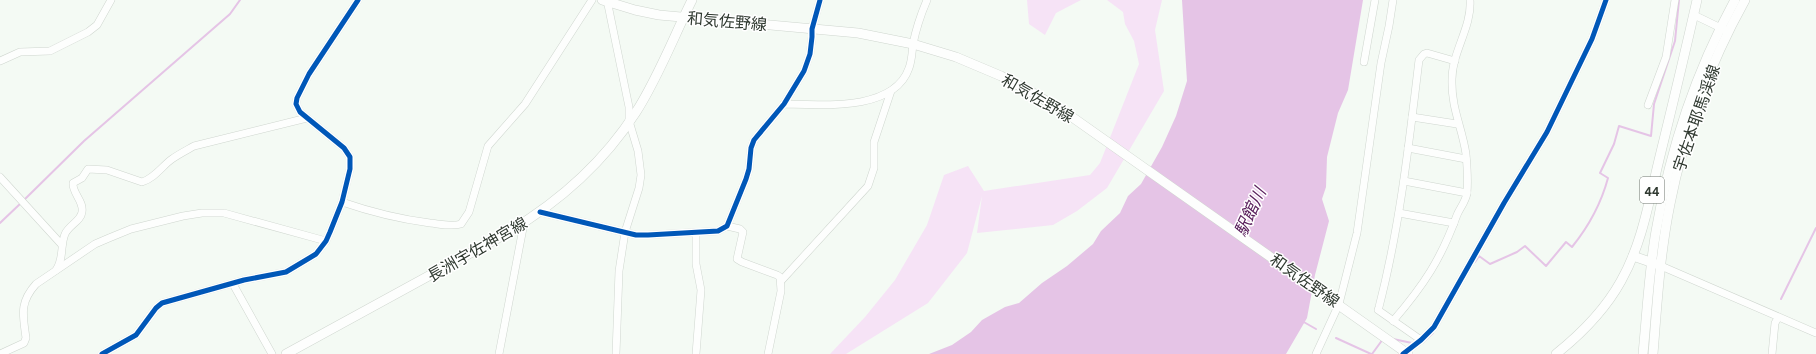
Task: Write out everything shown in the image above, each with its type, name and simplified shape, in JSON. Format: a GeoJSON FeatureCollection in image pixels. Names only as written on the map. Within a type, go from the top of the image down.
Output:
{"type":"FeatureCollection","features":[{"type":"Feature","properties":{"kind":"main road","name":"長洲宇佐神宮線"},"geometry":{"type":"LineString","coordinates":[[286,354],[457,262],[524,223],[566,191],[615,141],[629,121],[648,91],[692,0]]}},
{"type":"Feature","properties":{"kind":"main road","name":"宇佐本耶馬渓線"},"geometry":{"type":"LineString","coordinates":[[1556,354],[1586,326],[1605,304],[1618,285],[1633,256],[1648,209],[1697,0]]}},
{"type":"Feature","properties":{"kind":"main road","name":"宇佐本耶馬渓線"},"geometry":{"type":"LineString","coordinates":[[1653,354],[1661,266],[1670,204],[1684,147],[1736,0]]}},
{"type":"Feature","properties":{"kind":"main road","name":"宇佐本耶馬渓線"},"geometry":{"type":"LineString","coordinates":[[1643,354],[1652,263],[1664,192],[1680,129],[1702,70],[1725,30],[1745,0]]}},
{"type":"Feature","properties":{"kind":"main road","name":"和気佐野線"},"geometry":{"type":"LineString","coordinates":[[606,1],[649,13],[867,34],[913,44],[956,57],[1018,84],[1072,117],[1406,353]]}},
{"type":"Feature","properties":{"kind":"main road"},"geometry":{"type":"LineString","coordinates":[[1633,256],[1661,266]]}},
{"type":"Feature","properties":{"kind":"street"},"geometry":{"type":"LineString","coordinates":[[0,61],[20,52],[50,51],[88,32],[97,25],[111,0]]}},
{"type":"Feature","properties":{"kind":"street"},"geometry":{"type":"LineString","coordinates":[[102,354],[136,336],[156,308],[162,303],[233,284],[286,272],[316,254],[326,241],[342,202],[350,169],[350,157],[344,148],[307,118],[297,108],[296,104],[298,94],[309,74],[358,0]]}},
{"type":"Feature","properties":{"kind":"street"},"geometry":{"type":"LineString","coordinates":[[342,202],[373,213],[406,220],[449,226],[461,224],[469,212],[488,146],[525,104],[592,0]]}},
{"type":"Feature","properties":{"kind":"street"},"geometry":{"type":"LineString","coordinates":[[540,212],[625,232],[648,235],[718,231],[727,226],[746,179],[749,169],[751,148],[754,140],[784,104],[804,71],[812,45],[812,29],[820,0]]}},
{"type":"Feature","properties":{"kind":"street"},"geometry":{"type":"LineString","coordinates":[[768,354],[781,281],[868,186],[874,168],[874,142],[891,91],[906,75],[909,69],[916,29],[927,0]]}},
{"type":"Feature","properties":{"kind":"street"},"geometry":{"type":"LineString","coordinates":[[1364,62],[1375,0]]}},
{"type":"Feature","properties":{"kind":"street"},"geometry":{"type":"LineString","coordinates":[[1316,354],[1337,303],[1357,234],[1381,63],[1393,0]]}},
{"type":"Feature","properties":{"kind":"street"},"geometry":{"type":"LineString","coordinates":[[1394,321],[1430,274],[1467,193],[1466,159],[1457,124],[1453,101],[1452,80],[1455,61],[1469,11],[1470,0]]}},
{"type":"Feature","properties":{"kind":"street"},"geometry":{"type":"LineString","coordinates":[[1406,353],[1434,327],[1547,132],[1592,39],[1606,0]]}},
{"type":"Feature","properties":{"kind":"street"},"geometry":{"type":"LineString","coordinates":[[1648,105],[1666,57],[1675,0]]}},
{"type":"Feature","properties":{"kind":"street"},"geometry":{"type":"LineString","coordinates":[[606,1],[629,107],[629,121],[638,151],[641,175],[639,188],[625,232],[619,271],[616,354]]}},
{"type":"Feature","properties":{"kind":"street"},"geometry":{"type":"LineString","coordinates":[[1694,15],[1725,30]]}},
{"type":"Feature","properties":{"kind":"street"},"geometry":{"type":"LineString","coordinates":[[1421,340],[1378,310],[1387,275],[1399,213],[1421,57],[1424,54],[1427,54],[1455,61]]}},
{"type":"Feature","properties":{"kind":"street"},"geometry":{"type":"LineString","coordinates":[[784,104],[845,104],[871,99],[891,91]]}},
{"type":"Feature","properties":{"kind":"street"},"geometry":{"type":"LineString","coordinates":[[1412,117],[1457,124]]}},
{"type":"Feature","properties":{"kind":"street"},"geometry":{"type":"LineString","coordinates":[[55,271],[61,258],[62,245],[66,232],[78,219],[82,212],[73,183],[82,178],[88,169],[107,170],[142,182],[153,176],[163,166],[181,153],[194,146],[307,118]]}},
{"type":"Feature","properties":{"kind":"street"},"geometry":{"type":"LineString","coordinates":[[1408,148],[1466,159]]}},
{"type":"Feature","properties":{"kind":"street"},"geometry":{"type":"LineString","coordinates":[[0,177],[62,245]]}},
{"type":"Feature","properties":{"kind":"street"},"geometry":{"type":"LineString","coordinates":[[1404,181],[1467,193]]}},
{"type":"Feature","properties":{"kind":"street"},"geometry":{"type":"LineString","coordinates":[[0,354],[24,343],[26,338],[23,304],[25,298],[36,284],[95,244],[109,238],[159,221],[202,213],[224,213],[326,241]]}},
{"type":"Feature","properties":{"kind":"street"},"geometry":{"type":"LineString","coordinates":[[1399,213],[1454,223]]}},
{"type":"Feature","properties":{"kind":"street"},"geometry":{"type":"LineString","coordinates":[[499,354],[524,223]]}},
{"type":"Feature","properties":{"kind":"street"},"geometry":{"type":"LineString","coordinates":[[727,226],[740,229],[743,232],[737,259],[777,275],[781,281]]}},
{"type":"Feature","properties":{"kind":"street"},"geometry":{"type":"LineString","coordinates":[[696,232],[696,264],[701,290],[696,354]]}},
{"type":"Feature","properties":{"kind":"street"},"geometry":{"type":"LineString","coordinates":[[1661,266],[1778,318],[1816,333]]}},
{"type":"Feature","properties":{"kind":"street"},"geometry":{"type":"LineString","coordinates":[[233,284],[272,354]]}},
{"type":"Feature","properties":{"kind":"street"},"geometry":{"type":"LineString","coordinates":[[1772,354],[1775,323],[1778,318]]}},
{"type":"Feature","properties":{"kind":"shaded area"},"geometry":{"type":"Polygon","coordinates":[[[1027,0],[1081,0],[1056,13],[1045,35],[1029,24],[1027,0]]]}},
{"type":"Feature","properties":{"kind":"shaded area"},"geometry":{"type":"Polygon","coordinates":[[[1107,0],[1162,0],[1155,30],[1164,91],[1107,188],[1077,211],[1053,225],[977,233],[982,196],[967,253],[928,303],[846,354],[830,354],[865,317],[895,280],[927,225],[944,175],[968,166],[984,191],[1090,175],[1100,163],[1139,64],[1134,41],[1125,24],[1123,12],[1107,0]]]}},
{"type":"Feature","properties":{"kind":"water","name":"駅館川"},"geometry":{"type":"Polygon","coordinates":[[[1182,0],[1363,0],[1348,90],[1338,113],[1327,157],[1326,187],[1322,199],[1329,221],[1315,275],[1307,318],[1286,354],[929,354],[952,345],[971,332],[982,320],[1005,307],[1019,303],[1042,283],[1067,266],[1093,244],[1101,231],[1120,213],[1128,196],[1141,184],[1162,147],[1176,116],[1187,81],[1182,0]]]}},
{"type":"Feature","properties":{"kind":"waterway"},"geometry":{"type":"LineString","coordinates":[[24,200],[84,141],[230,14],[240,0]]}},
{"type":"Feature","properties":{"kind":"waterway"},"geometry":{"type":"LineString","coordinates":[[1475,262],[1479,256],[1490,264],[1517,252],[1525,246],[1546,266],[1566,242],[1572,247],[1589,223],[1602,197],[1608,178],[1600,173],[1614,144],[1619,126],[1651,136],[1654,104],[1675,41],[1679,0]]}},
{"type":"Feature","properties":{"kind":"waterway"},"geometry":{"type":"LineString","coordinates":[[0,223],[21,203]]}},
{"type":"Feature","properties":{"kind":"waterway"},"geometry":{"type":"LineString","coordinates":[[1781,299],[1816,228]]}},
{"type":"Feature","properties":{"kind":"waterway"},"geometry":{"type":"LineString","coordinates":[[1302,321],[1316,329]]}},
{"type":"Feature","properties":{"kind":"waterway"},"geometry":{"type":"LineString","coordinates":[[1422,343],[1433,333]]}},
{"type":"Feature","properties":{"kind":"waterway"},"geometry":{"type":"LineString","coordinates":[[1336,338],[1371,354]]}},
{"type":"Feature","properties":{"kind":"waterway"},"geometry":{"type":"LineString","coordinates":[[1372,354],[1383,339]]}},
{"type":"Feature","properties":{"kind":"waterway"},"geometry":{"type":"LineString","coordinates":[[1393,339],[1412,343]]}},
{"type":"Feature","properties":{"kind":"cycle path"},"geometry":{"type":"LineString","coordinates":[[102,354],[136,335],[156,308],[162,303],[244,280],[286,272],[316,254],[326,241],[342,202],[350,169],[350,157],[344,148],[300,112],[296,104],[297,98],[309,74],[358,0]]}},
{"type":"Feature","properties":{"kind":"cycle path"},"geometry":{"type":"LineString","coordinates":[[540,212],[636,235],[718,231],[727,226],[746,179],[749,169],[751,148],[754,140],[784,104],[804,71],[810,54],[812,29],[820,0]]}},
{"type":"Feature","properties":{"kind":"cycle path"},"geometry":{"type":"LineString","coordinates":[[1403,354],[1421,340],[1434,327],[1504,203],[1547,132],[1592,39],[1606,0]]}}]}
